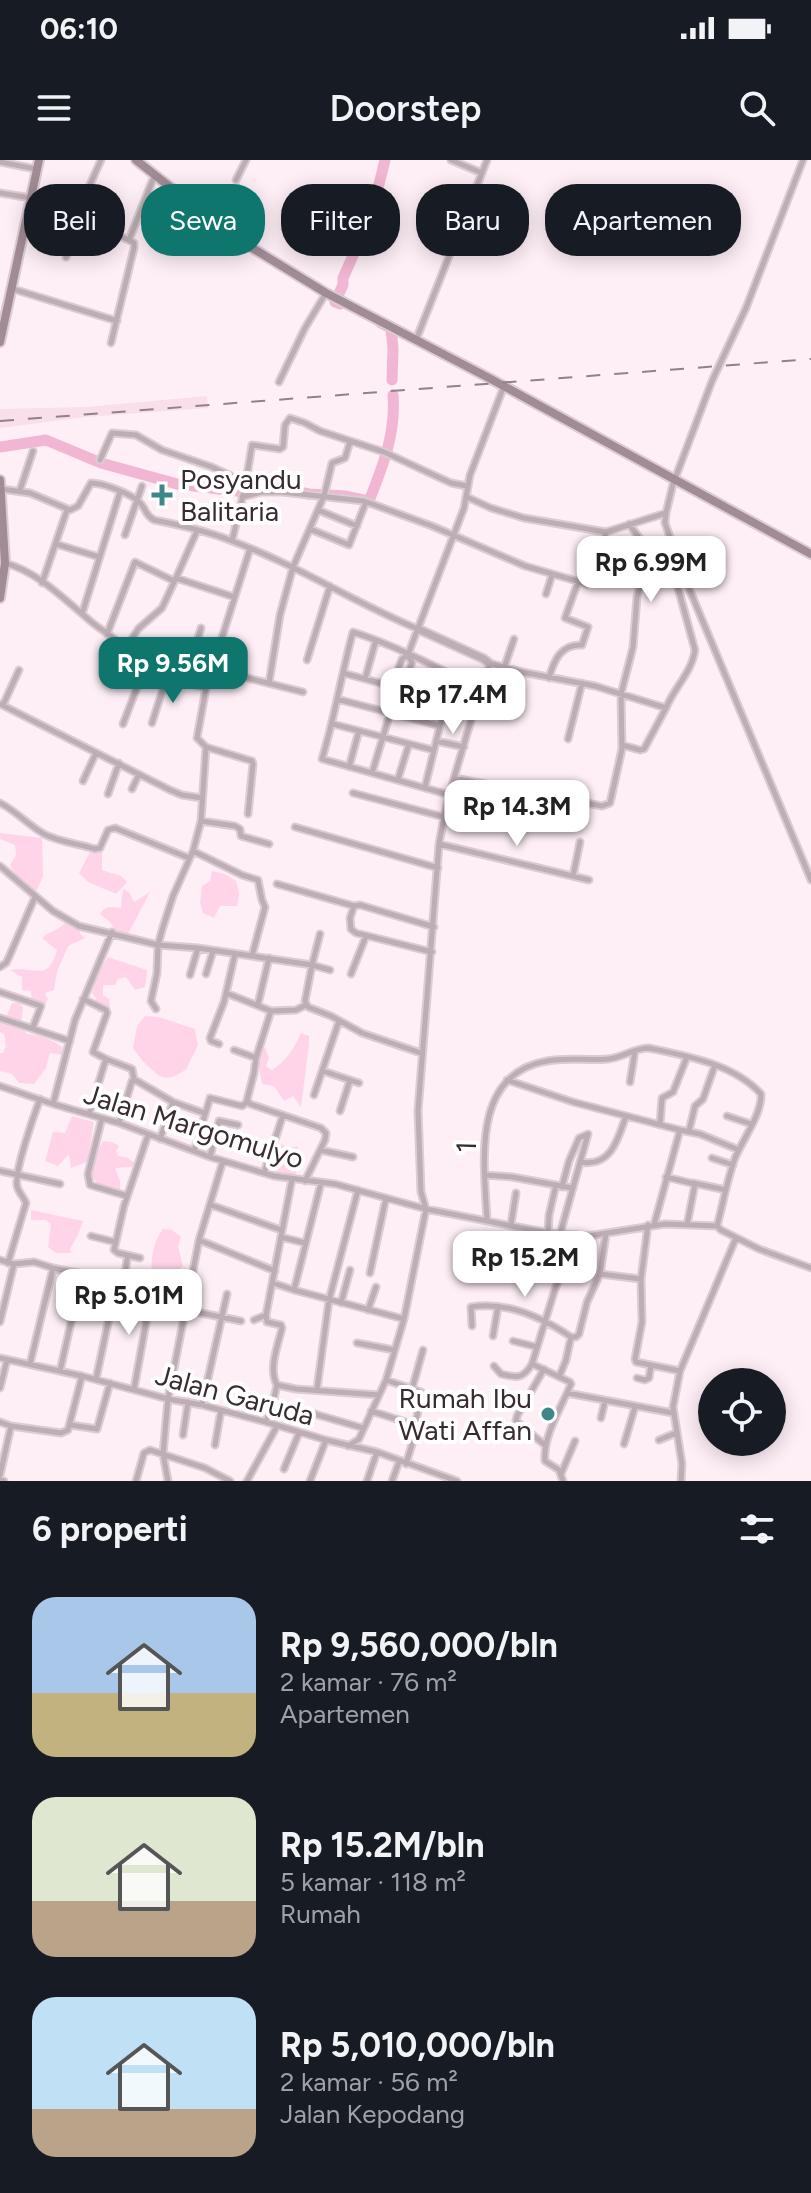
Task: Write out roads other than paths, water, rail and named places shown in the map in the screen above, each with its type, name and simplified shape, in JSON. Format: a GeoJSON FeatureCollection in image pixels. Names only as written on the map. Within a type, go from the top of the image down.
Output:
{"type":"FeatureCollection","features":[{"type":"Feature","properties":{"kind":"main road"},"geometry":{"type":"LineString","coordinates":[[136,160],[231,235],[334,297],[811,554]]}},
{"type":"Feature","properties":{"kind":"main road"},"geometry":{"type":"LineString","coordinates":[[0,342],[24,233]]}},
{"type":"Feature","properties":{"kind":"main road"},"geometry":{"type":"LineString","coordinates":[[0,480],[5,563],[0,598]]}},
{"type":"Feature","properties":{"kind":"street"},"geometry":{"type":"LineString","coordinates":[[90,184],[101,160]]}},
{"type":"Feature","properties":{"kind":"street"},"geometry":{"type":"LineString","coordinates":[[236,180],[246,160]]}},
{"type":"Feature","properties":{"kind":"street"},"geometry":{"type":"LineString","coordinates":[[451,160],[482,173]]}},
{"type":"Feature","properties":{"kind":"street"},"geometry":{"type":"LineString","coordinates":[[416,340],[487,160]]}},
{"type":"Feature","properties":{"kind":"street"},"geometry":{"type":"LineString","coordinates":[[803,160],[746,308],[712,381],[675,479],[666,513],[667,531],[683,574],[811,880]]}},
{"type":"Feature","properties":{"kind":"street"},"geometry":{"type":"LineString","coordinates":[[0,162],[38,165]]}},
{"type":"Feature","properties":{"kind":"street"},"geometry":{"type":"LineString","coordinates":[[129,240],[155,174]]}},
{"type":"Feature","properties":{"kind":"street"},"geometry":{"type":"LineString","coordinates":[[0,193],[24,197]]}},
{"type":"Feature","properties":{"kind":"street"},"geometry":{"type":"LineString","coordinates":[[111,343],[134,248],[134,243],[125,238]]}},
{"type":"Feature","properties":{"kind":"street"},"geometry":{"type":"LineString","coordinates":[[13,289],[117,321]]}},
{"type":"Feature","properties":{"kind":"street"},"geometry":{"type":"LineString","coordinates":[[279,382],[305,328],[334,297]]}},
{"type":"Feature","properties":{"kind":"street"},"geometry":{"type":"LineString","coordinates":[[372,773],[384,737],[402,659],[408,655],[454,535],[467,497],[467,486],[504,386]]}},
{"type":"Feature","properties":{"kind":"street"},"geometry":{"type":"LineString","coordinates":[[232,541],[253,444],[283,447],[285,425],[290,418],[388,454],[451,483],[467,486]]}},
{"type":"Feature","properties":{"kind":"street"},"geometry":{"type":"LineString","coordinates":[[100,460],[112,433],[133,433],[162,450],[212,467],[245,485]]}},
{"type":"Feature","properties":{"kind":"street"},"geometry":{"type":"LineString","coordinates":[[269,683],[280,615],[293,567],[324,495],[331,464],[345,458],[350,442]]}},
{"type":"Feature","properties":{"kind":"street"},"geometry":{"type":"LineString","coordinates":[[20,490],[33,451]]}},
{"type":"Feature","properties":{"kind":"street"},"geometry":{"type":"LineString","coordinates":[[1,489],[20,490],[44,497],[67,510],[78,506],[91,483],[99,483],[137,500],[147,516],[154,520],[250,548],[489,663],[582,683],[666,708]]}},
{"type":"Feature","properties":{"kind":"street"},"geometry":{"type":"LineString","coordinates":[[125,535],[142,486]]}},
{"type":"Feature","properties":{"kind":"street"},"geometry":{"type":"LineString","coordinates":[[82,614],[120,492]]}},
{"type":"Feature","properties":{"kind":"street"},"geometry":{"type":"LineString","coordinates":[[242,497],[271,492],[324,495],[366,502],[525,566],[587,584],[593,579],[606,532]]}},
{"type":"Feature","properties":{"kind":"street"},"geometry":{"type":"LineString","coordinates":[[467,497],[524,518],[606,532],[666,513]]}},
{"type":"Feature","properties":{"kind":"street"},"geometry":{"type":"LineString","coordinates":[[310,529],[349,545],[366,502]]}},
{"type":"Feature","properties":{"kind":"street"},"geometry":{"type":"LineString","coordinates":[[42,583],[67,510]]}},
{"type":"Feature","properties":{"kind":"street"},"geometry":{"type":"LineString","coordinates":[[318,510],[357,526]]}},
{"type":"Feature","properties":{"kind":"street"},"geometry":{"type":"LineString","coordinates":[[454,778],[607,806],[612,798],[622,745],[621,694],[633,647],[636,605],[647,557],[643,543],[629,524]]}},
{"type":"Feature","properties":{"kind":"street"},"geometry":{"type":"LineString","coordinates":[[104,670],[112,654],[123,648],[138,629],[162,608],[197,531]]}},
{"type":"Feature","properties":{"kind":"street"},"geometry":{"type":"LineString","coordinates":[[56,544],[99,557]]}},
{"type":"Feature","properties":{"kind":"street"},"geometry":{"type":"LineString","coordinates":[[248,814],[252,761],[206,747],[197,738],[206,688],[250,548]]}},
{"type":"Feature","properties":{"kind":"street"},"geometry":{"type":"LineString","coordinates":[[647,557],[677,555]]}},
{"type":"Feature","properties":{"kind":"street"},"geometry":{"type":"LineString","coordinates":[[107,634],[135,562],[175,579],[234,597]]}},
{"type":"Feature","properties":{"kind":"street"},"geometry":{"type":"LineString","coordinates":[[5,563],[27,572],[107,634],[123,648],[130,665],[141,672],[206,688]]}},
{"type":"Feature","properties":{"kind":"street"},"geometry":{"type":"LineString","coordinates":[[622,745],[644,749],[693,661],[695,650],[678,588],[683,574]]}},
{"type":"Feature","properties":{"kind":"street"},"geometry":{"type":"LineString","coordinates":[[546,594],[552,575]]}},
{"type":"Feature","properties":{"kind":"street"},"geometry":{"type":"LineString","coordinates":[[548,678],[556,658],[566,647],[582,645],[588,627],[565,618],[578,582]]}},
{"type":"Feature","properties":{"kind":"street"},"geometry":{"type":"LineString","coordinates":[[307,660],[330,586]]}},
{"type":"Feature","properties":{"kind":"street"},"geometry":{"type":"LineString","coordinates":[[185,683],[201,628]]}},
{"type":"Feature","properties":{"kind":"street"},"geometry":{"type":"LineString","coordinates":[[450,795],[322,759],[353,632],[480,690]]}},
{"type":"Feature","properties":{"kind":"street"},"geometry":{"type":"LineString","coordinates":[[504,668],[514,639]]}},
{"type":"Feature","properties":{"kind":"street"},"geometry":{"type":"LineString","coordinates":[[365,679],[376,640]]}},
{"type":"Feature","properties":{"kind":"street"},"geometry":{"type":"LineString","coordinates":[[123,724],[141,672],[145,646]]}},
{"type":"Feature","properties":{"kind":"street"},"geometry":{"type":"LineString","coordinates":[[397,687],[412,662],[408,655]]}},
{"type":"Feature","properties":{"kind":"street"},"geometry":{"type":"LineString","coordinates":[[348,1446],[359,1439],[386,1380],[404,1319],[426,1209],[421,1192],[418,1153],[421,1053],[439,844],[454,778],[489,663]]}},
{"type":"Feature","properties":{"kind":"street"},"geometry":{"type":"LineString","coordinates":[[212,669],[303,692]]}},
{"type":"Feature","properties":{"kind":"street"},"geometry":{"type":"LineString","coordinates":[[19,670],[1,704],[182,795],[202,798]]}},
{"type":"Feature","properties":{"kind":"street"},"geometry":{"type":"LineString","coordinates":[[343,673],[446,701]]}},
{"type":"Feature","properties":{"kind":"street"},"geometry":{"type":"LineString","coordinates":[[425,787],[455,676]]}},
{"type":"Feature","properties":{"kind":"street"},"geometry":{"type":"LineString","coordinates":[[152,723],[166,679]]}},
{"type":"Feature","properties":{"kind":"street"},"geometry":{"type":"LineString","coordinates":[[568,739],[582,683]]}},
{"type":"Feature","properties":{"kind":"street"},"geometry":{"type":"LineString","coordinates":[[337,699],[440,726]]}},
{"type":"Feature","properties":{"kind":"street"},"geometry":{"type":"LineString","coordinates":[[333,724],[433,750]]}},
{"type":"Feature","properties":{"kind":"street"},"geometry":{"type":"LineString","coordinates":[[349,767],[359,731]]}},
{"type":"Feature","properties":{"kind":"street"},"geometry":{"type":"LineString","coordinates":[[436,741],[464,747]]}},
{"type":"Feature","properties":{"kind":"street"},"geometry":{"type":"LineString","coordinates":[[398,779],[409,744]]}},
{"type":"Feature","properties":{"kind":"street"},"geometry":{"type":"LineString","coordinates":[[156,1009],[151,1001],[157,973],[158,945],[169,905],[193,851],[201,821],[206,747]]}},
{"type":"Feature","properties":{"kind":"street"},"geometry":{"type":"LineString","coordinates":[[83,781],[96,753]]}},
{"type":"Feature","properties":{"kind":"street"},"geometry":{"type":"LineString","coordinates":[[108,794],[119,763]]}},
{"type":"Feature","properties":{"kind":"street"},"geometry":{"type":"LineString","coordinates":[[132,789],[139,774]]}},
{"type":"Feature","properties":{"kind":"street"},"geometry":{"type":"LineString","coordinates":[[353,793],[444,817]]}},
{"type":"Feature","properties":{"kind":"street"},"geometry":{"type":"LineString","coordinates":[[522,821],[528,793]]}},
{"type":"Feature","properties":{"kind":"street"},"geometry":{"type":"LineString","coordinates":[[0,803],[42,833],[56,838],[95,849],[100,848],[108,830],[115,828],[189,858]]}},
{"type":"Feature","properties":{"kind":"street"},"geometry":{"type":"LineString","coordinates":[[201,821],[235,826],[240,829],[241,836],[269,844]]}},
{"type":"Feature","properties":{"kind":"street"},"geometry":{"type":"LineString","coordinates":[[295,827],[438,868]]}},
{"type":"Feature","properties":{"kind":"street"},"geometry":{"type":"LineString","coordinates":[[573,876],[580,842]]}},
{"type":"Feature","properties":{"kind":"street"},"geometry":{"type":"LineString","coordinates":[[439,844],[589,880]]}},
{"type":"Feature","properties":{"kind":"street"},"geometry":{"type":"LineString","coordinates":[[193,851],[258,880],[265,907],[252,956]]}},
{"type":"Feature","properties":{"kind":"street"},"geometry":{"type":"LineString","coordinates":[[0,866],[53,911],[94,931],[112,932],[158,945],[269,958],[330,970]]}},
{"type":"Feature","properties":{"kind":"street"},"geometry":{"type":"LineString","coordinates":[[277,884],[434,927]]}},
{"type":"Feature","properties":{"kind":"street"},"geometry":{"type":"LineString","coordinates":[[0,967],[9,957],[35,897]]}},
{"type":"Feature","properties":{"kind":"street"},"geometry":{"type":"LineString","coordinates":[[354,906],[350,918],[351,929],[366,936],[432,952]]}},
{"type":"Feature","properties":{"kind":"street"},"geometry":{"type":"LineString","coordinates":[[53,1104],[83,999],[112,932]]}},
{"type":"Feature","properties":{"kind":"street"},"geometry":{"type":"LineString","coordinates":[[306,1005],[320,934]]}},
{"type":"Feature","properties":{"kind":"street"},"geometry":{"type":"LineString","coordinates":[[351,974],[366,936]]}},
{"type":"Feature","properties":{"kind":"street"},"geometry":{"type":"LineString","coordinates":[[190,975],[198,948]]}},
{"type":"Feature","properties":{"kind":"street"},"geometry":{"type":"LineString","coordinates":[[206,974],[213,951]]}},
{"type":"Feature","properties":{"kind":"street"},"geometry":{"type":"LineString","coordinates":[[219,1044],[210,1038],[226,993],[235,954]]}},
{"type":"Feature","properties":{"kind":"street"},"geometry":{"type":"LineString","coordinates":[[258,1004],[269,958]]}},
{"type":"Feature","properties":{"kind":"street"},"geometry":{"type":"LineString","coordinates":[[0,992],[41,1006],[33,1027]]}},
{"type":"Feature","properties":{"kind":"street"},"geometry":{"type":"LineString","coordinates":[[226,993],[271,1011],[296,1010],[306,1005]]}},
{"type":"Feature","properties":{"kind":"street"},"geometry":{"type":"LineString","coordinates":[[83,999],[107,1013],[93,1052],[132,1069],[134,1080],[119,1123]]}},
{"type":"Feature","properties":{"kind":"street"},"geometry":{"type":"LineString","coordinates":[[306,1005],[362,1033],[421,1053]]}},
{"type":"Feature","properties":{"kind":"street"},"geometry":{"type":"LineString","coordinates":[[194,1151],[211,1098],[242,1106],[247,1102],[256,1058],[271,1011]]}},
{"type":"Feature","properties":{"kind":"street"},"geometry":{"type":"LineString","coordinates":[[0,1018],[70,1041]]}},
{"type":"Feature","properties":{"kind":"street"},"geometry":{"type":"LineString","coordinates":[[314,1095],[339,1021]]}},
{"type":"Feature","properties":{"kind":"street"},"geometry":{"type":"LineString","coordinates":[[506,1079],[545,1061],[608,1059],[649,1048],[715,1065],[742,1078],[761,1094],[761,1103],[733,1165],[717,1226],[736,1238],[811,1268]]}},
{"type":"Feature","properties":{"kind":"street"},"geometry":{"type":"LineString","coordinates":[[234,1050],[256,1058]]}},
{"type":"Feature","properties":{"kind":"street"},"geometry":{"type":"LineString","coordinates":[[630,1082],[635,1051]]}},
{"type":"Feature","properties":{"kind":"street"},"geometry":{"type":"LineString","coordinates":[[660,1125],[662,1098],[673,1092],[687,1057]]}},
{"type":"Feature","properties":{"kind":"street"},"geometry":{"type":"LineString","coordinates":[[89,1114],[106,1059]]}},
{"type":"Feature","properties":{"kind":"street"},"geometry":{"type":"LineString","coordinates":[[689,1131],[695,1106],[703,1099],[715,1065]]}},
{"type":"Feature","properties":{"kind":"street"},"geometry":{"type":"LineString","coordinates":[[323,1071],[359,1083]]}},
{"type":"Feature","properties":{"kind":"street"},"geometry":{"type":"LineString","coordinates":[[506,1079],[561,1098],[689,1131],[739,1150]]}},
{"type":"Feature","properties":{"kind":"street","name":"1"},"geometry":{"type":"LineString","coordinates":[[487,1220],[485,1175],[488,1116],[506,1079]]}},
{"type":"Feature","properties":{"kind":"street"},"geometry":{"type":"LineString","coordinates":[[134,1080],[173,1102],[204,1113]]}},
{"type":"Feature","properties":{"kind":"street"},"geometry":{"type":"LineString","coordinates":[[340,1111],[350,1080]]}},
{"type":"Feature","properties":{"kind":"street","name":"Jalan Margomulyo"},"geometry":{"type":"LineString","coordinates":[[0,1086],[264,1173],[358,1190],[426,1209],[548,1233],[576,1236],[651,1225],[717,1226]]}},
{"type":"Feature","properties":{"kind":"street"},"geometry":{"type":"LineString","coordinates":[[0,1322],[26,1203],[17,1187],[18,1175],[40,1099]]}},
{"type":"Feature","properties":{"kind":"street"},"geometry":{"type":"LineString","coordinates":[[160,1139],[173,1102]]}},
{"type":"Feature","properties":{"kind":"street"},"geometry":{"type":"LineString","coordinates":[[247,1102],[326,1133],[305,1181]]}},
{"type":"Feature","properties":{"kind":"street"},"geometry":{"type":"LineString","coordinates":[[264,1173],[283,1115]]}},
{"type":"Feature","properties":{"kind":"street"},"geometry":{"type":"LineString","coordinates":[[580,1162],[595,1162],[610,1155],[626,1116]]}},
{"type":"Feature","properties":{"kind":"street"},"geometry":{"type":"LineString","coordinates":[[727,1116],[751,1124]]}},
{"type":"Feature","properties":{"kind":"street"},"geometry":{"type":"LineString","coordinates":[[102,1118],[88,1182],[127,1196]]}},
{"type":"Feature","properties":{"kind":"street"},"geometry":{"type":"LineString","coordinates":[[210,1157],[219,1121],[238,1125]]}},
{"type":"Feature","properties":{"kind":"street"},"geometry":{"type":"LineString","coordinates":[[680,1130],[651,1225],[641,1279],[642,1322],[635,1359],[636,1362],[680,1371]]}},
{"type":"Feature","properties":{"kind":"street"},"geometry":{"type":"LineString","coordinates":[[548,1233],[549,1215],[569,1161],[579,1138],[588,1134],[560,1234]]}},
{"type":"Feature","properties":{"kind":"street"},"geometry":{"type":"LineString","coordinates":[[140,1258],[116,1252],[115,1242],[148,1135]]}},
{"type":"Feature","properties":{"kind":"street"},"geometry":{"type":"LineString","coordinates":[[320,1150],[353,1157]]}},
{"type":"Feature","properties":{"kind":"street"},"geometry":{"type":"LineString","coordinates":[[712,1158],[733,1165]]}},
{"type":"Feature","properties":{"kind":"street"},"geometry":{"type":"LineString","coordinates":[[168,1481],[163,1454],[168,1399],[199,1240],[223,1161]]}},
{"type":"Feature","properties":{"kind":"street"},"geometry":{"type":"LineString","coordinates":[[0,1171],[60,1184]]}},
{"type":"Feature","properties":{"kind":"street"},"geometry":{"type":"LineString","coordinates":[[485,1175],[572,1188]]}},
{"type":"Feature","properties":{"kind":"street"},"geometry":{"type":"LineString","coordinates":[[666,1177],[726,1190]]}},
{"type":"Feature","properties":{"kind":"street"},"geometry":{"type":"LineString","coordinates":[[292,1179],[266,1315],[267,1322],[281,1325],[282,1328],[274,1382],[296,1389],[379,1395]]}},
{"type":"Feature","properties":{"kind":"street"},"geometry":{"type":"LineString","coordinates":[[294,1290],[321,1183]]}},
{"type":"Feature","properties":{"kind":"street"},"geometry":{"type":"LineString","coordinates":[[687,1225],[695,1188],[693,1183]]}},
{"type":"Feature","properties":{"kind":"street"},"geometry":{"type":"LineString","coordinates":[[317,1389],[329,1300],[358,1190]]}},
{"type":"Feature","properties":{"kind":"street"},"geometry":{"type":"LineString","coordinates":[[511,1224],[516,1193]]}},
{"type":"Feature","properties":{"kind":"street"},"geometry":{"type":"LineString","coordinates":[[370,1273],[386,1198]]}},
{"type":"Feature","properties":{"kind":"street"},"geometry":{"type":"LineString","coordinates":[[211,1205],[305,1243]]}},
{"type":"Feature","properties":{"kind":"street"},"geometry":{"type":"LineString","coordinates":[[472,1326],[471,1307],[498,1307],[545,1320],[571,1337],[576,1337],[600,1274],[606,1234]]}},
{"type":"Feature","properties":{"kind":"street"},"geometry":{"type":"LineString","coordinates":[[91,1236],[115,1242]]}},
{"type":"Feature","properties":{"kind":"street"},"geometry":{"type":"LineString","coordinates":[[494,1366],[501,1374],[519,1377],[526,1374],[576,1236]]}},
{"type":"Feature","properties":{"kind":"street"},"geometry":{"type":"LineString","coordinates":[[681,1481],[682,1464],[673,1413],[680,1371],[736,1238]]}},
{"type":"Feature","properties":{"kind":"street"},"geometry":{"type":"LineString","coordinates":[[199,1240],[275,1271]]}},
{"type":"Feature","properties":{"kind":"street"},"geometry":{"type":"LineString","coordinates":[[124,1283],[127,1259]]}},
{"type":"Feature","properties":{"kind":"street"},"geometry":{"type":"LineString","coordinates":[[0,1260],[34,1262],[187,1298]]}},
{"type":"Feature","properties":{"kind":"street"},"geometry":{"type":"LineString","coordinates":[[30,1364],[53,1268]]}},
{"type":"Feature","properties":{"kind":"street"},"geometry":{"type":"LineString","coordinates":[[341,1303],[350,1270]]}},
{"type":"Feature","properties":{"kind":"street"},"geometry":{"type":"LineString","coordinates":[[60,1371],[82,1274]]}},
{"type":"Feature","properties":{"kind":"street"},"geometry":{"type":"LineString","coordinates":[[600,1274],[641,1279]]}},
{"type":"Feature","properties":{"kind":"street"},"geometry":{"type":"LineString","coordinates":[[96,1379],[117,1281]]}},
{"type":"Feature","properties":{"kind":"street"},"geometry":{"type":"LineString","coordinates":[[273,1283],[404,1319]]}},
{"type":"Feature","properties":{"kind":"street"},"geometry":{"type":"LineString","coordinates":[[368,1310],[376,1287]]}},
{"type":"Feature","properties":{"kind":"street"},"geometry":{"type":"LineString","coordinates":[[134,1389],[152,1290]]}},
{"type":"Feature","properties":{"kind":"street"},"geometry":{"type":"LineString","coordinates":[[202,1405],[227,1294]]}},
{"type":"Feature","properties":{"kind":"street"},"geometry":{"type":"LineString","coordinates":[[493,1336],[498,1307]]}},
{"type":"Feature","properties":{"kind":"street"},"geometry":{"type":"LineString","coordinates":[[186,1310],[241,1321]]}},
{"type":"Feature","properties":{"kind":"street"},"geometry":{"type":"LineString","coordinates":[[254,1320],[266,1315]]}},
{"type":"Feature","properties":{"kind":"street"},"geometry":{"type":"LineString","coordinates":[[559,1377],[571,1337]]}},
{"type":"Feature","properties":{"kind":"street"},"geometry":{"type":"LineString","coordinates":[[513,1341],[537,1347]]}},
{"type":"Feature","properties":{"kind":"street"},"geometry":{"type":"LineString","coordinates":[[357,1343],[394,1350]]}},
{"type":"Feature","properties":{"kind":"street"},"geometry":{"type":"LineString","coordinates":[[412,1389],[423,1350]]}},
{"type":"Feature","properties":{"kind":"street"},"geometry":{"type":"LineString","coordinates":[[0,1388],[4,1359]]}},
{"type":"Feature","properties":{"kind":"street","name":"Jalan Garuda"},"geometry":{"type":"LineString","coordinates":[[4,1359],[266,1422],[377,1452],[457,1481]]}},
{"type":"Feature","properties":{"kind":"street"},"geometry":{"type":"LineString","coordinates":[[532,1364],[571,1384],[546,1446],[545,1461],[562,1477],[575,1441]]}},
{"type":"Feature","properties":{"kind":"street"},"geometry":{"type":"LineString","coordinates":[[637,1378],[649,1378],[651,1365]]}},
{"type":"Feature","properties":{"kind":"street"},"geometry":{"type":"LineString","coordinates":[[544,1369],[516,1421],[546,1446]]}},
{"type":"Feature","properties":{"kind":"street"},"geometry":{"type":"LineString","coordinates":[[0,1422],[61,1433],[68,1430],[82,1376]]}},
{"type":"Feature","properties":{"kind":"street"},"geometry":{"type":"LineString","coordinates":[[386,1380],[421,1392],[403,1463],[392,1481]]}},
{"type":"Feature","properties":{"kind":"street"},"geometry":{"type":"LineString","coordinates":[[71,1425],[97,1429],[110,1383]]}},
{"type":"Feature","properties":{"kind":"street"},"geometry":{"type":"LineString","coordinates":[[266,1422],[277,1385]]}},
{"type":"Feature","properties":{"kind":"street"},"geometry":{"type":"LineString","coordinates":[[567,1393],[673,1413]]}},
{"type":"Feature","properties":{"kind":"street"},"geometry":{"type":"LineString","coordinates":[[601,1418],[605,1401]]}},
{"type":"Feature","properties":{"kind":"street"},"geometry":{"type":"LineString","coordinates":[[183,1435],[188,1402]]}},
{"type":"Feature","properties":{"kind":"street"},"geometry":{"type":"LineString","coordinates":[[273,1402],[363,1428]]}},
{"type":"Feature","properties":{"kind":"street"},"geometry":{"type":"LineString","coordinates":[[624,1444],[635,1407]]}},
{"type":"Feature","properties":{"kind":"street"},"geometry":{"type":"LineString","coordinates":[[215,1445],[221,1410]]}},
{"type":"Feature","properties":{"kind":"street"},"geometry":{"type":"LineString","coordinates":[[371,1411],[415,1425]]}},
{"type":"Feature","properties":{"kind":"street"},"geometry":{"type":"LineString","coordinates":[[1,1479],[11,1426]]}},
{"type":"Feature","properties":{"kind":"street"},"geometry":{"type":"LineString","coordinates":[[247,1481],[277,1426]]}},
{"type":"Feature","properties":{"kind":"street"},"geometry":{"type":"LineString","coordinates":[[284,1469],[299,1433]]}},
{"type":"Feature","properties":{"kind":"street"},"geometry":{"type":"LineString","coordinates":[[659,1440],[676,1433]]}},
{"type":"Feature","properties":{"kind":"street"},"geometry":{"type":"LineString","coordinates":[[359,1439],[365,1449]]}},
{"type":"Feature","properties":{"kind":"street"},"geometry":{"type":"LineString","coordinates":[[310,1481],[326,1440]]}},
{"type":"Feature","properties":{"kind":"street"},"geometry":{"type":"LineString","coordinates":[[136,1481],[144,1453],[150,1450],[205,1468],[230,1481]]}},
{"type":"Feature","properties":{"kind":"street"},"geometry":{"type":"LineString","coordinates":[[367,1481],[377,1452]]}},
{"type":"Feature","properties":{"kind":"street"},"geometry":{"type":"LineString","coordinates":[[430,1481],[433,1472]]}},
{"type":"Feature","properties":{"kind":"waterway"},"geometry":{"type":"LineString","coordinates":[[340,304],[335,302],[372,213],[385,160]]}},
{"type":"Feature","properties":{"kind":"waterway"},"geometry":{"type":"LineString","coordinates":[[381,323],[391,328],[392,380]]}},
{"type":"Feature","properties":{"kind":"waterway"},"geometry":{"type":"LineString","coordinates":[[0,447],[46,440],[101,463],[177,484],[246,492],[277,488],[369,501],[390,436],[393,395]]}},
{"type":"Feature","properties":{"kind":"railway"},"geometry":{"type":"LineString","coordinates":[[0,421],[811,359]]}},
{"type":"Feature","properties":{"kind":"place","name":"Posyandu Balitaria"},"geometry":{"type":"Point","coordinates":[162,495]}},
{"type":"Feature","properties":{"kind":"place","name":"Rumah Ibu Wati Affan"},"geometry":{"type":"Point","coordinates":[548,1414]}}]}
